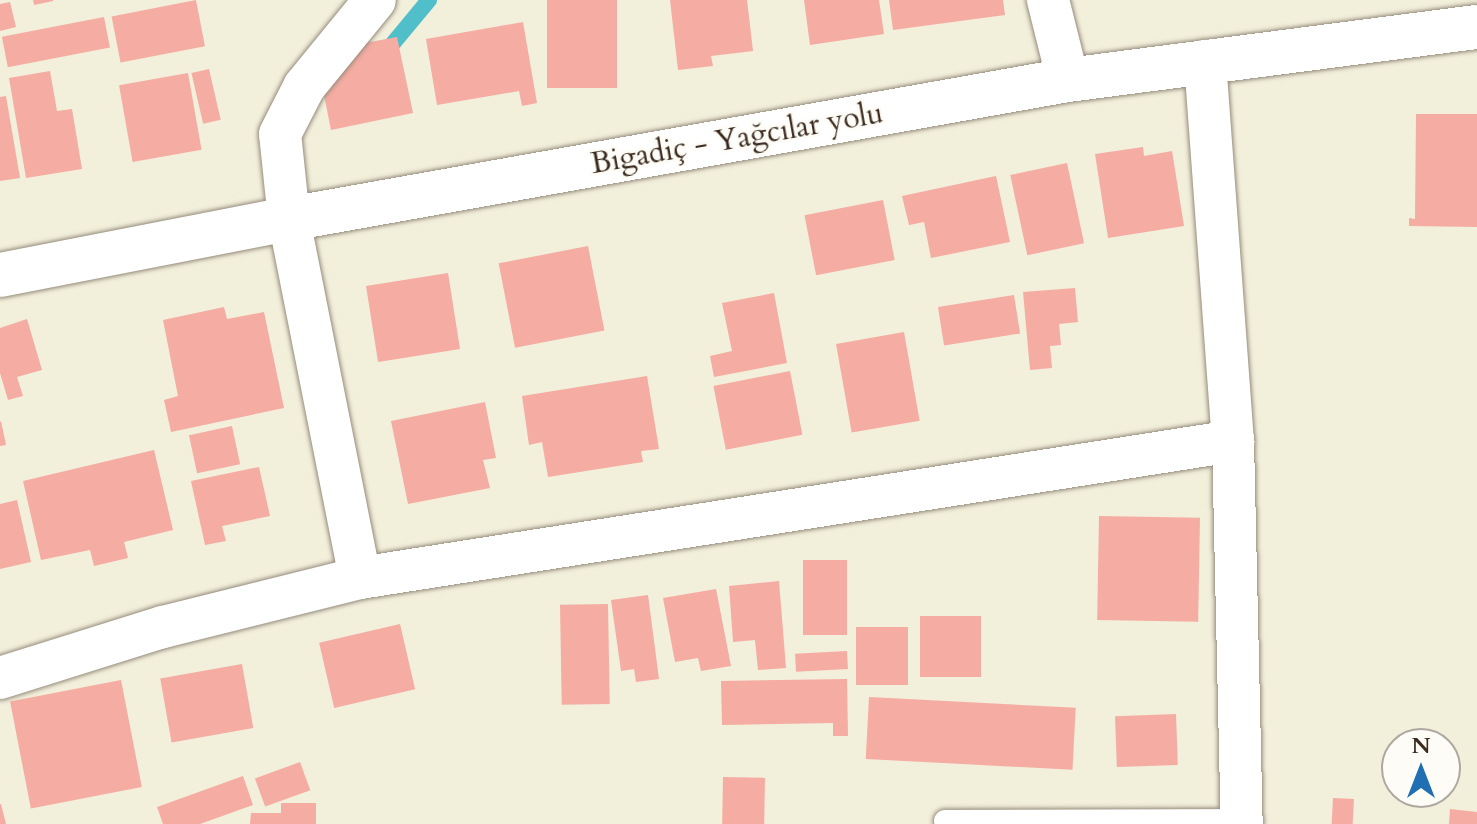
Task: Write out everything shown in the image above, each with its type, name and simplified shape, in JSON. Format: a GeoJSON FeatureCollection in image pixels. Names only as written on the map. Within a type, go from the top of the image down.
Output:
{"type":"FeatureCollection","features":[{"type":"Feature","properties":{"kind":"main road","name":"Bigadiç - Yağcılar yolu"},"geometry":{"type":"LineString","coordinates":[[0,275],[289,219],[1068,80],[1477,27]]}},
{"type":"Feature","properties":{"kind":"street"},"geometry":{"type":"LineString","coordinates":[[360,578],[289,219],[280,134],[304,87],[375,0]]}},
{"type":"Feature","properties":{"kind":"street"},"geometry":{"type":"LineString","coordinates":[[1048,0],[1068,80]]}},
{"type":"Feature","properties":{"kind":"street"},"geometry":{"type":"LineString","coordinates":[[1205,61],[1233,441],[1242,822]]}},
{"type":"Feature","properties":{"kind":"street"},"geometry":{"type":"LineString","coordinates":[[0,678],[163,627],[360,578],[1233,441]]}},
{"type":"Feature","properties":{"kind":"lane"},"geometry":{"type":"LineString","coordinates":[[945,821],[1242,822]]}},
{"type":"Feature","properties":{"kind":"building"},"geometry":{"type":"Polygon","coordinates":[[[33,0],[53,0],[53,1],[34,5],[33,0]]]}},
{"type":"Feature","properties":{"kind":"building"},"geometry":{"type":"Polygon","coordinates":[[[196,0],[205,46],[121,63],[112,16],[196,0]]]}},
{"type":"Feature","properties":{"kind":"building"},"geometry":{"type":"Polygon","coordinates":[[[547,0],[617,0],[617,88],[547,88],[547,0]]]}},
{"type":"Feature","properties":{"kind":"building"},"geometry":{"type":"Polygon","coordinates":[[[670,0],[747,0],[753,51],[711,56],[713,66],[678,70],[670,0]]]}},
{"type":"Feature","properties":{"kind":"building"},"geometry":{"type":"Polygon","coordinates":[[[804,0],[879,0],[884,34],[810,45],[804,0]]]}},
{"type":"Feature","properties":{"kind":"building"},"geometry":{"type":"Polygon","coordinates":[[[889,0],[1003,0],[1005,15],[893,30],[889,0]]]}},
{"type":"Feature","properties":{"kind":"building"},"geometry":{"type":"Polygon","coordinates":[[[10,2],[16,27],[0,31],[0,4],[10,2]]]}},
{"type":"Feature","properties":{"kind":"building"},"geometry":{"type":"Polygon","coordinates":[[[104,17],[110,47],[8,67],[2,37],[104,17]]]}},
{"type":"Feature","properties":{"kind":"building"},"geometry":{"type":"Polygon","coordinates":[[[523,22],[537,103],[522,106],[519,91],[437,105],[426,39],[523,22]]]}},
{"type":"Feature","properties":{"kind":"building"},"geometry":{"type":"Polygon","coordinates":[[[397,37],[413,113],[331,130],[324,95],[365,43],[397,37]]]}},
{"type":"Feature","properties":{"kind":"building"},"geometry":{"type":"Polygon","coordinates":[[[209,69],[221,120],[203,124],[191,73],[209,69]]]}},
{"type":"Feature","properties":{"kind":"building"},"geometry":{"type":"Polygon","coordinates":[[[50,71],[57,111],[72,109],[82,169],[26,178],[9,78],[50,71]]]}},
{"type":"Feature","properties":{"kind":"building"},"geometry":{"type":"Polygon","coordinates":[[[188,73],[202,150],[133,162],[119,85],[188,73]]]}},
{"type":"Feature","properties":{"kind":"building"},"geometry":{"type":"Polygon","coordinates":[[[6,96],[20,178],[0,181],[0,97],[6,96]]]}},
{"type":"Feature","properties":{"kind":"building"},"geometry":{"type":"Polygon","coordinates":[[[1416,114],[1477,114],[1477,227],[1409,226],[1409,218],[1415,219],[1416,114]]]}},
{"type":"Feature","properties":{"kind":"building"},"geometry":{"type":"Polygon","coordinates":[[[1143,147],[1144,156],[1172,151],[1184,226],[1108,238],[1095,154],[1143,147]]]}},
{"type":"Feature","properties":{"kind":"building"},"geometry":{"type":"Polygon","coordinates":[[[1067,163],[1084,243],[1027,255],[1010,175],[1067,163]]]}},
{"type":"Feature","properties":{"kind":"building"},"geometry":{"type":"Polygon","coordinates":[[[996,176],[1010,242],[931,258],[924,222],[909,225],[902,196],[996,176]]]}},
{"type":"Feature","properties":{"kind":"building"},"geometry":{"type":"Polygon","coordinates":[[[883,200],[895,260],[816,275],[804,215],[883,200]]]}},
{"type":"Feature","properties":{"kind":"building"},"geometry":{"type":"Polygon","coordinates":[[[588,246],[604,330],[515,348],[499,263],[588,246]]]}},
{"type":"Feature","properties":{"kind":"building"},"geometry":{"type":"Polygon","coordinates":[[[448,273],[460,349],[378,362],[366,286],[448,273]]]}},
{"type":"Feature","properties":{"kind":"building"},"geometry":{"type":"Polygon","coordinates":[[[1075,288],[1078,322],[1059,324],[1061,345],[1050,346],[1052,368],[1030,370],[1023,292],[1075,288]]]}},
{"type":"Feature","properties":{"kind":"building"},"geometry":{"type":"Polygon","coordinates":[[[774,293],[787,363],[714,377],[710,356],[732,351],[722,303],[774,293]]]}},
{"type":"Feature","properties":{"kind":"building"},"geometry":{"type":"Polygon","coordinates":[[[1014,295],[1020,334],[944,346],[938,307],[1014,295]]]}},
{"type":"Feature","properties":{"kind":"building"},"geometry":{"type":"Polygon","coordinates":[[[224,307],[227,319],[264,312],[284,408],[171,432],[164,400],[178,396],[163,320],[224,307]]]}},
{"type":"Feature","properties":{"kind":"building"},"geometry":{"type":"Polygon","coordinates":[[[27,319],[42,370],[17,377],[23,396],[8,400],[0,373],[0,328],[27,319]]]}},
{"type":"Feature","properties":{"kind":"building"},"geometry":{"type":"Polygon","coordinates":[[[904,332],[920,421],[852,433],[836,344],[904,332]]]}},
{"type":"Feature","properties":{"kind":"building"},"geometry":{"type":"Polygon","coordinates":[[[790,371],[802,435],[726,450],[713,386],[790,371]]]}},
{"type":"Feature","properties":{"kind":"building"},"geometry":{"type":"Polygon","coordinates":[[[647,376],[659,449],[641,451],[643,462],[548,477],[542,442],[529,445],[522,396],[647,376]]]}},
{"type":"Feature","properties":{"kind":"building"},"geometry":{"type":"Polygon","coordinates":[[[485,402],[496,458],[483,460],[490,488],[408,504],[391,421],[485,402]]]}},
{"type":"Feature","properties":{"kind":"building"},"geometry":{"type":"Polygon","coordinates":[[[0,422],[6,445],[0,446],[0,422]]]}},
{"type":"Feature","properties":{"kind":"building"},"geometry":{"type":"Polygon","coordinates":[[[232,426],[240,464],[197,473],[189,435],[232,426]]]}},
{"type":"Feature","properties":{"kind":"building"},"geometry":{"type":"Polygon","coordinates":[[[154,450],[173,530],[124,542],[128,558],[94,566],[90,550],[41,560],[23,481],[154,450]]]}},
{"type":"Feature","properties":{"kind":"building"},"geometry":{"type":"Polygon","coordinates":[[[259,467],[270,516],[222,526],[226,541],[205,545],[191,481],[259,467]]]}},
{"type":"Feature","properties":{"kind":"building"},"geometry":{"type":"Polygon","coordinates":[[[17,500],[31,562],[0,569],[0,504],[17,500]]]}},
{"type":"Feature","properties":{"kind":"building"},"geometry":{"type":"Polygon","coordinates":[[[1099,516],[1200,518],[1198,622],[1097,620],[1099,516]]]}},
{"type":"Feature","properties":{"kind":"building"},"geometry":{"type":"Polygon","coordinates":[[[803,560],[847,560],[847,635],[803,635],[803,560]]]}},
{"type":"Feature","properties":{"kind":"building"},"geometry":{"type":"Polygon","coordinates":[[[779,581],[786,668],[758,670],[755,640],[733,642],[729,586],[779,581]]]}},
{"type":"Feature","properties":{"kind":"building"},"geometry":{"type":"Polygon","coordinates":[[[716,589],[731,666],[701,671],[698,658],[675,662],[663,598],[716,589]]]}},
{"type":"Feature","properties":{"kind":"building"},"geometry":{"type":"Polygon","coordinates":[[[648,595],[659,679],[636,682],[634,669],[621,671],[611,600],[648,595]]]}},
{"type":"Feature","properties":{"kind":"building"},"geometry":{"type":"Polygon","coordinates":[[[608,604],[610,704],[562,705],[560,605],[608,604]]]}},
{"type":"Feature","properties":{"kind":"building"},"geometry":{"type":"Polygon","coordinates":[[[920,616],[981,616],[981,677],[920,677],[920,616]]]}},
{"type":"Feature","properties":{"kind":"building"},"geometry":{"type":"Polygon","coordinates":[[[400,624],[415,689],[334,708],[319,643],[400,624]]]}},
{"type":"Feature","properties":{"kind":"building"},"geometry":{"type":"Polygon","coordinates":[[[856,627],[908,627],[908,685],[856,685],[856,627]]]}},
{"type":"Feature","properties":{"kind":"building"},"geometry":{"type":"Polygon","coordinates":[[[847,651],[848,669],[796,672],[795,654],[847,651]]]}},
{"type":"Feature","properties":{"kind":"building"},"geometry":{"type":"Polygon","coordinates":[[[242,664],[253,728],[172,742],[160,678],[242,664]]]}},
{"type":"Feature","properties":{"kind":"building"},"geometry":{"type":"Polygon","coordinates":[[[847,679],[848,736],[833,736],[833,723],[722,725],[721,681],[847,679]]]}},
{"type":"Feature","properties":{"kind":"building"},"geometry":{"type":"Polygon","coordinates":[[[121,680],[142,787],[31,809],[10,702],[121,680]]]}},
{"type":"Feature","properties":{"kind":"building"},"geometry":{"type":"Polygon","coordinates":[[[869,697],[1076,708],[1072,770],[866,759],[869,697]]]}},
{"type":"Feature","properties":{"kind":"building"},"geometry":{"type":"Polygon","coordinates":[[[1176,714],[1178,765],[1117,767],[1115,716],[1176,714]]]}},
{"type":"Feature","properties":{"kind":"building"},"geometry":{"type":"Polygon","coordinates":[[[300,762],[310,790],[265,807],[255,778],[300,762]]]}},
{"type":"Feature","properties":{"kind":"building"},"geometry":{"type":"Polygon","coordinates":[[[243,776],[253,805],[200,824],[163,824],[157,807],[243,776]]]}},
{"type":"Feature","properties":{"kind":"building"},"geometry":{"type":"Polygon","coordinates":[[[723,777],[765,778],[764,824],[722,824],[723,777]]]}},
{"type":"Feature","properties":{"kind":"building"},"geometry":{"type":"Polygon","coordinates":[[[1333,798],[1354,799],[1353,824],[1332,824],[1333,798]]]}},
{"type":"Feature","properties":{"kind":"building"},"geometry":{"type":"Polygon","coordinates":[[[281,803],[316,803],[316,824],[250,824],[251,813],[281,813],[281,803]]]}},
{"type":"Feature","properties":{"kind":"building"},"geometry":{"type":"Polygon","coordinates":[[[1,804],[6,824],[0,824],[1,804]]]}},
{"type":"Feature","properties":{"kind":"building"},"geometry":{"type":"Polygon","coordinates":[[[1450,809],[1477,812],[1477,824],[1449,824],[1450,809]]]}},
{"type":"Feature","properties":{"kind":"waterway"},"geometry":{"type":"LineString","coordinates":[[385,53],[429,0]]}}]}
